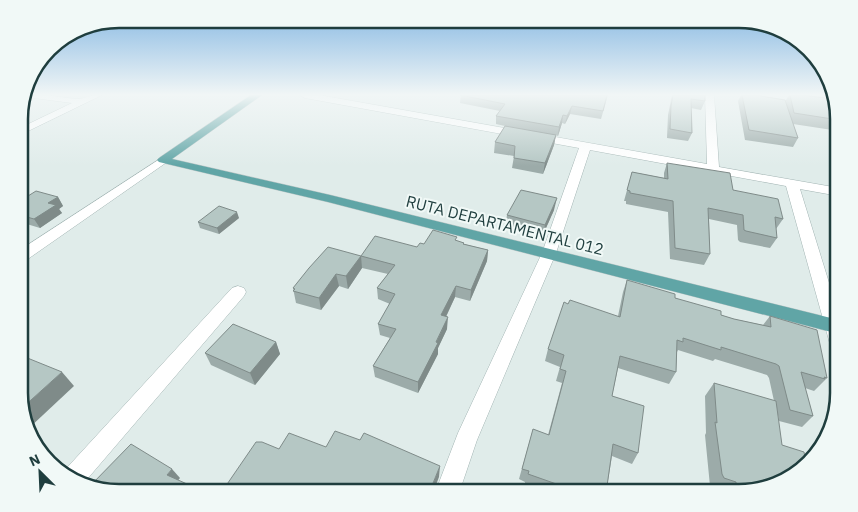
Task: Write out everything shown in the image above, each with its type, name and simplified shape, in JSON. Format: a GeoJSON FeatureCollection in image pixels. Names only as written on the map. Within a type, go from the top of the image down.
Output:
{"type":"FeatureCollection","features":[{"type":"Feature","properties":{"kind":"main road"},"geometry":{"type":"LineString","coordinates":[[163,160],[222,119]]}},
{"type":"Feature","properties":{"kind":"main road","name":"RUTA DEPARTAMENTAL 012"},"geometry":{"type":"LineString","coordinates":[[163,160],[830,324]]}},
{"type":"Feature","properties":{"kind":"street"},"geometry":{"type":"LineString","coordinates":[[28,128],[47,119]]}},
{"type":"Feature","properties":{"kind":"street"},"geometry":{"type":"LineString","coordinates":[[440,119],[830,190]]}},
{"type":"Feature","properties":{"kind":"street"},"geometry":{"type":"LineString","coordinates":[[711,119],[713,169]]}},
{"type":"Feature","properties":{"kind":"street"},"geometry":{"type":"LineString","coordinates":[[450,484],[466,440],[549,254],[585,147]]}},
{"type":"Feature","properties":{"kind":"street"},"geometry":{"type":"LineString","coordinates":[[28,252],[163,160]]}},
{"type":"Feature","properties":{"kind":"street"},"geometry":{"type":"LineString","coordinates":[[792,184],[830,304]]}},
{"type":"Feature","properties":{"kind":"street"},"geometry":{"type":"LineString","coordinates":[[76,474],[238,292]]}},
{"type":"Feature","properties":{"kind":"building"},"geometry":{"type":"Polygon","coordinates":[[[513,119],[562,119],[559,127],[513,119]]]}},
{"type":"Feature","properties":{"kind":"building"},"geometry":{"type":"Polygon","coordinates":[[[670,119],[692,119],[692,133],[670,129],[670,119]]]}},
{"type":"Feature","properties":{"kind":"building"},"geometry":{"type":"Polygon","coordinates":[[[747,119],[791,119],[798,138],[749,130],[747,119]]]}},
{"type":"Feature","properties":{"kind":"building"},"geometry":{"type":"Polygon","coordinates":[[[505,126],[556,135],[545,163],[514,158],[515,146],[495,142],[505,126]]]}},
{"type":"Feature","properties":{"kind":"building"},"geometry":{"type":"Polygon","coordinates":[[[667,163],[730,173],[733,190],[778,199],[783,219],[775,217],[777,238],[744,230],[743,215],[708,208],[710,254],[675,248],[673,201],[630,193],[627,190],[632,172],[668,179],[667,163]]]}},
{"type":"Feature","properties":{"kind":"building"},"geometry":{"type":"Polygon","coordinates":[[[521,190],[557,198],[545,225],[507,215],[521,190]]]}},
{"type":"Feature","properties":{"kind":"building"},"geometry":{"type":"Polygon","coordinates":[[[36,191],[58,197],[48,203],[56,205],[34,219],[28,217],[28,196],[36,191]]]}},
{"type":"Feature","properties":{"kind":"building"},"geometry":{"type":"Polygon","coordinates":[[[219,206],[237,212],[217,228],[198,222],[219,206]]]}},
{"type":"Feature","properties":{"kind":"building"},"geometry":{"type":"Polygon","coordinates":[[[433,230],[457,237],[455,240],[463,244],[488,250],[471,290],[456,286],[441,315],[448,317],[436,342],[438,343],[418,382],[373,366],[396,329],[378,324],[395,294],[377,288],[395,265],[361,256],[375,236],[417,247],[420,243],[424,244],[433,230]]]}},
{"type":"Feature","properties":{"kind":"building"},"geometry":{"type":"Polygon","coordinates":[[[328,247],[361,256],[346,276],[336,274],[319,298],[293,291],[295,289],[293,288],[328,247]]]}},
{"type":"Feature","properties":{"kind":"building"},"geometry":{"type":"Polygon","coordinates":[[[627,280],[675,294],[675,298],[721,311],[721,315],[734,319],[771,327],[770,316],[817,330],[827,378],[801,372],[813,416],[790,410],[779,366],[776,364],[721,347],[721,350],[683,338],[683,342],[677,340],[676,372],[620,356],[612,396],[644,406],[638,453],[613,444],[607,484],[556,484],[528,474],[529,471],[522,469],[533,429],[549,435],[566,371],[560,369],[564,355],[548,349],[564,302],[568,304],[570,300],[620,317],[627,280]]]}},
{"type":"Feature","properties":{"kind":"building"},"geometry":{"type":"Polygon","coordinates":[[[233,324],[276,342],[250,373],[205,353],[233,324]]]}},
{"type":"Feature","properties":{"kind":"building"},"geometry":{"type":"Polygon","coordinates":[[[28,358],[62,372],[28,403],[28,358]]]}},
{"type":"Feature","properties":{"kind":"building"},"geometry":{"type":"Polygon","coordinates":[[[714,383],[776,401],[782,445],[804,452],[805,457],[790,469],[768,480],[757,483],[736,484],[736,482],[724,478],[722,474],[715,422],[717,423],[714,383]]]}},
{"type":"Feature","properties":{"kind":"building"},"geometry":{"type":"Polygon","coordinates":[[[335,431],[360,440],[364,433],[440,466],[433,484],[227,484],[256,442],[262,442],[279,449],[289,433],[326,447],[335,431]]]}},
{"type":"Feature","properties":{"kind":"building"},"geometry":{"type":"Polygon","coordinates":[[[131,444],[172,469],[167,475],[187,484],[107,484],[95,481],[131,444]]]}}]}
